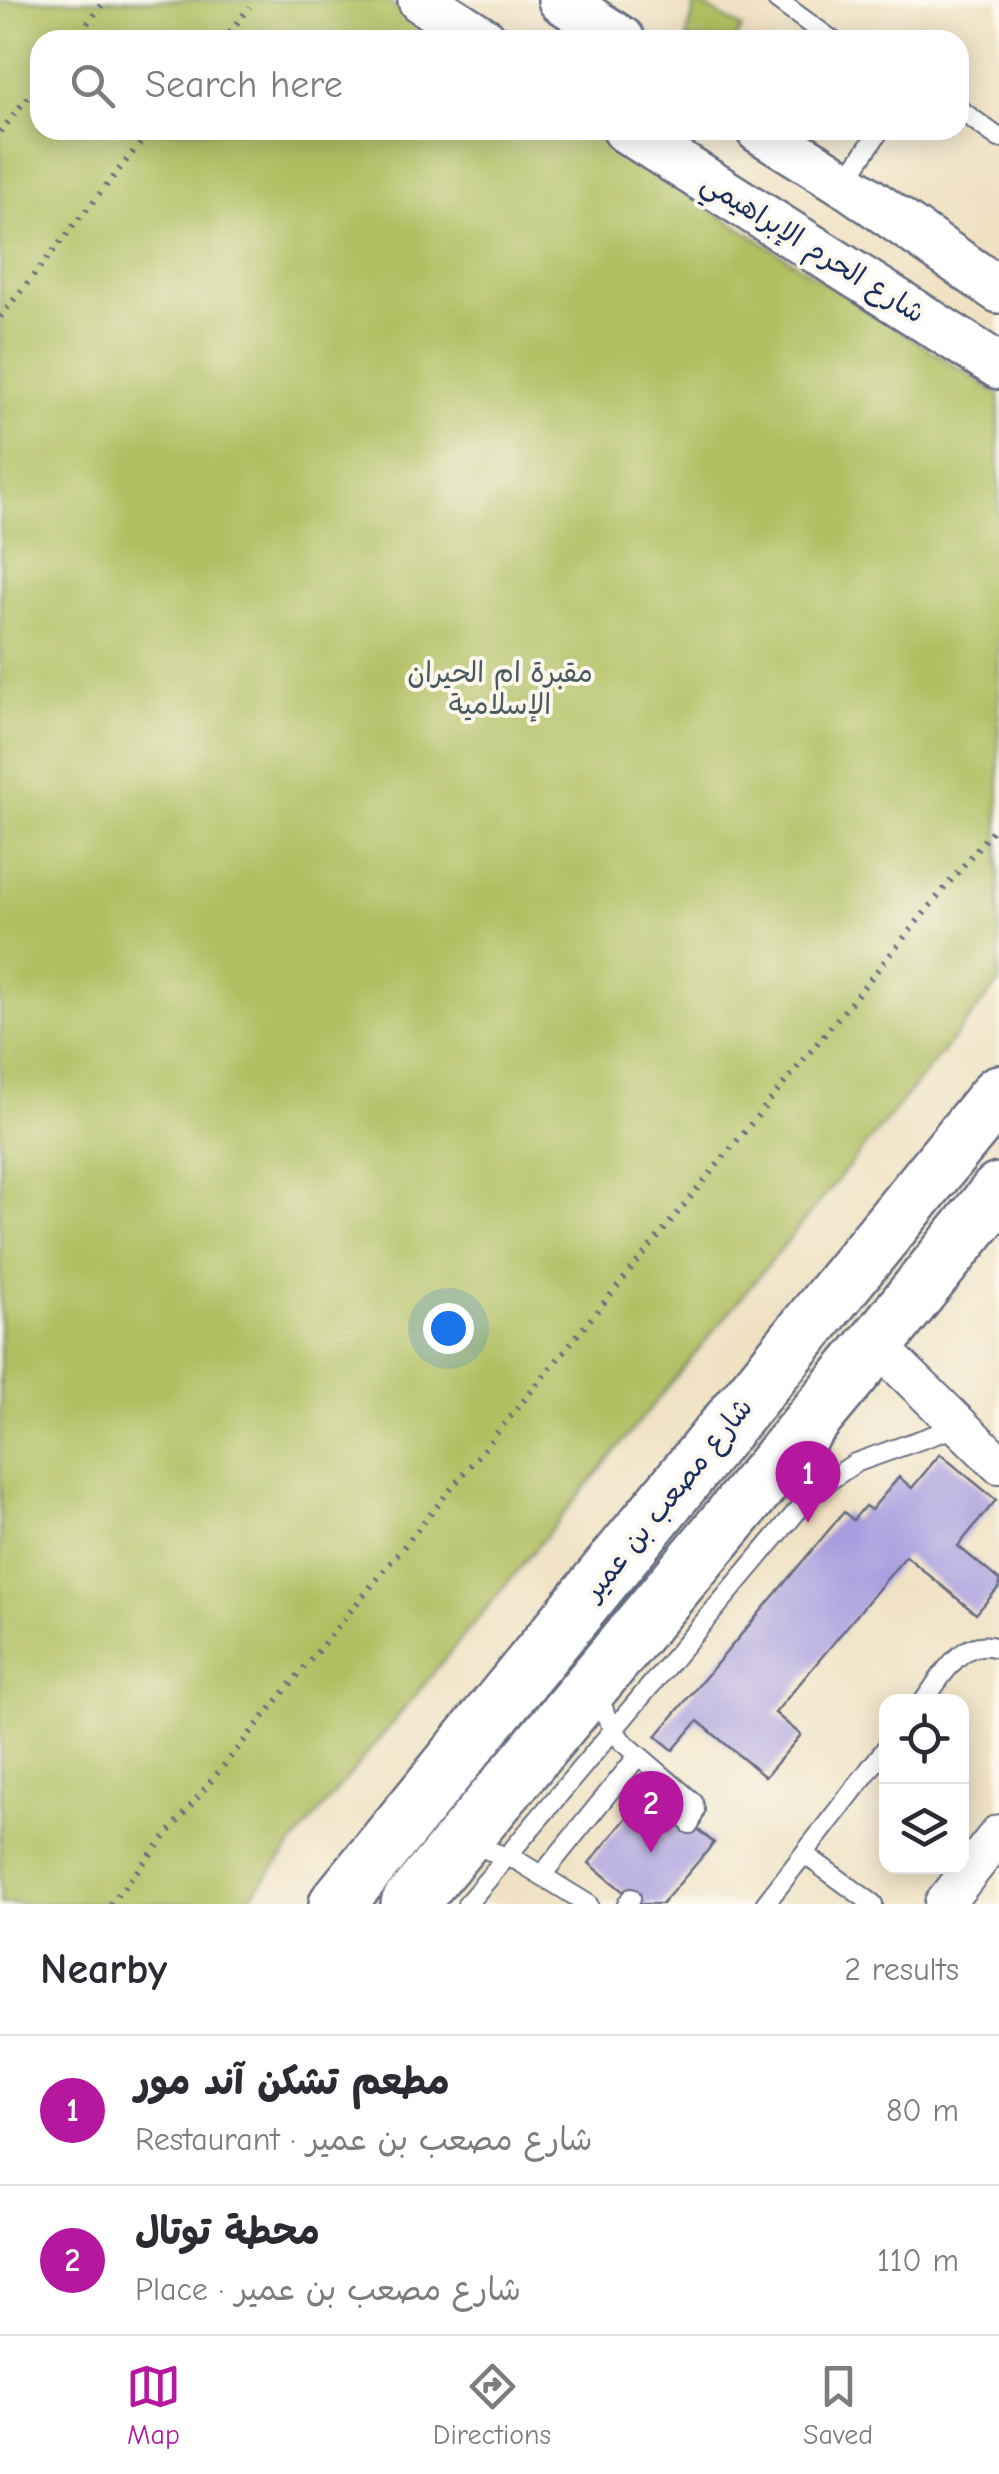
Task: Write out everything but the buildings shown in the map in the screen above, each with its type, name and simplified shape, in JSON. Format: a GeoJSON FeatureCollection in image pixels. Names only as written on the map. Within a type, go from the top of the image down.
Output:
{"type":"FeatureCollection","features":[{"type":"Feature","properties":{"kind":"highway","name":"شارع مصعب بن عمير"},"geometry":{"type":"LineString","coordinates":[[337,1904],[999,1094]]}},
{"type":"Feature","properties":{"kind":"highway"},"geometry":{"type":"LineString","coordinates":[[409,1904],[483,1849],[604,1705],[876,1344],[999,1191]]}},
{"type":"Feature","properties":{"kind":"street"},"geometry":{"type":"LineString","coordinates":[[421,0],[468,30]]}},
{"type":"Feature","properties":{"kind":"street"},"geometry":{"type":"LineString","coordinates":[[561,0],[607,30]]}},
{"type":"Feature","properties":{"kind":"street","name":"شارع الحرم الإبراهيمي"},"geometry":{"type":"LineString","coordinates":[[642,140],[999,366]]}},
{"type":"Feature","properties":{"kind":"street"},"geometry":{"type":"LineString","coordinates":[[785,140],[999,290]]}},
{"type":"Feature","properties":{"kind":"street"},"geometry":{"type":"LineString","coordinates":[[876,1344],[999,1464]]}},
{"type":"Feature","properties":{"kind":"street"},"geometry":{"type":"LineString","coordinates":[[944,1904],[999,1834]]}},
{"type":"Feature","properties":{"kind":"lane"},"geometry":{"type":"LineString","coordinates":[[777,0],[818,30]]}},
{"type":"Feature","properties":{"kind":"lane"},"geometry":{"type":"LineString","coordinates":[[969,116],[999,138]]}},
{"type":"Feature","properties":{"kind":"lane"},"geometry":{"type":"LineString","coordinates":[[844,183],[873,140]]}},
{"type":"Feature","properties":{"kind":"lane"},"geometry":{"type":"LineString","coordinates":[[690,1824],[695,1810],[689,1796],[638,1756],[604,1705],[814,1492],[855,1463],[959,1426]]}},
{"type":"Feature","properties":{"kind":"lane"},"geometry":{"type":"LineString","coordinates":[[929,1694],[962,1652],[982,1644],[999,1649]]}},
{"type":"Feature","properties":{"kind":"lane"},"geometry":{"type":"LineString","coordinates":[[542,1875],[638,1756]]}},
{"type":"Feature","properties":{"kind":"lane"},"geometry":{"type":"LineString","coordinates":[[765,1904],[879,1757]]}},
{"type":"Feature","properties":{"kind":"lane"},"geometry":{"type":"LineString","coordinates":[[467,1904],[483,1849],[542,1875],[588,1904]]}},
{"type":"Feature","properties":{"kind":"lane"},"geometry":{"type":"LineString","coordinates":[[804,1854],[873,1904]]}},
{"type":"Feature","properties":{"kind":"path"},"geometry":{"type":"LineString","coordinates":[[82,30],[106,0]]}},
{"type":"Feature","properties":{"kind":"path"},"geometry":{"type":"LineString","coordinates":[[232,30],[250,7]]}},
{"type":"Feature","properties":{"kind":"path"},"geometry":{"type":"LineString","coordinates":[[0,132],[30,94]]}},
{"type":"Feature","properties":{"kind":"path"},"geometry":{"type":"LineString","coordinates":[[0,317],[143,140]]}},
{"type":"Feature","properties":{"kind":"path"},"geometry":{"type":"LineString","coordinates":[[110,1904],[999,822]]}},
{"type":"Feature","properties":{"kind":"green space","name":"مقبرة ام الحيران الإسلامية"},"geometry":{"type":"Polygon","coordinates":[[[0,0],[385,0],[432,30],[30,30],[30,140],[603,140],[999,394],[999,983],[244,1904],[0,1904],[0,0]]]}},
{"type":"Feature","properties":{"kind":"green space"},"geometry":{"type":"Polygon","coordinates":[[[696,2],[742,28],[741,30],[689,30],[696,2]]]}},
{"type":"Feature","properties":{"kind":"place","name":"مطعم تشكن آند مور"},"geometry":{"type":"Point","coordinates":[808,1523]}},
{"type":"Feature","properties":{"kind":"place","name":"محطة توتال"},"geometry":{"type":"Point","coordinates":[651,1853]}}]}
